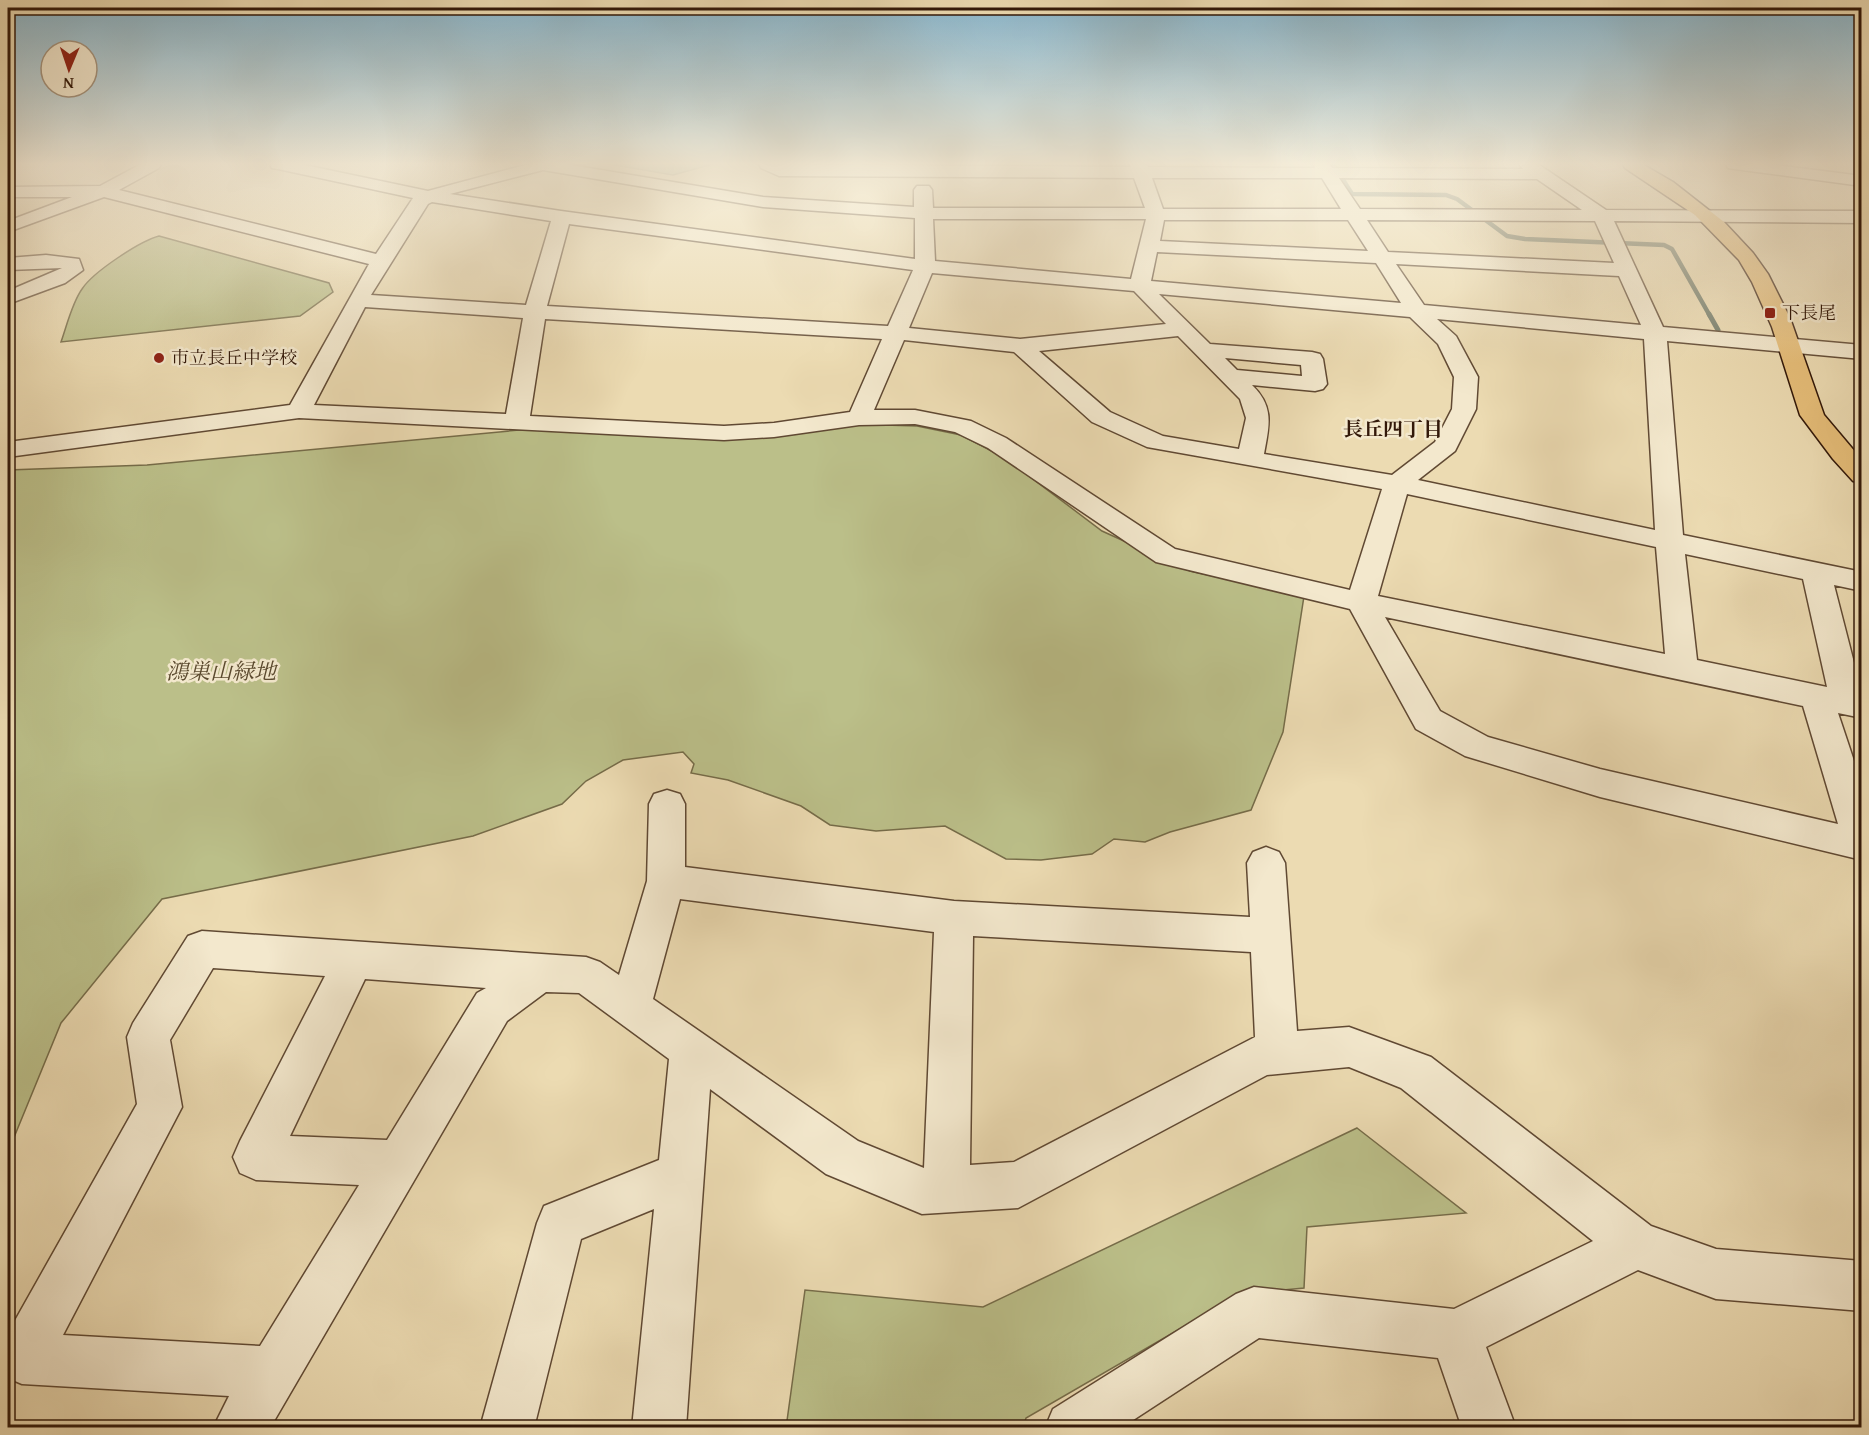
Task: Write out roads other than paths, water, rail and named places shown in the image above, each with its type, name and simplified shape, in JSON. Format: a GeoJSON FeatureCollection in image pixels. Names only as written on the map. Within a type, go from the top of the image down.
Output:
{"type":"FeatureCollection","features":[{"type":"Feature","properties":{"kind":"main road"},"geometry":{"type":"LineString","coordinates":[[1721,231],[1757,273],[1790,346],[1798,380],[1811,413],[1826,437],[1862,475]]}},
{"type":"Feature","properties":{"kind":"street"},"geometry":{"type":"LineString","coordinates":[[262,231],[381,261]]}},
{"type":"Feature","properties":{"kind":"street"},"geometry":{"type":"LineString","coordinates":[[299,411],[357,300],[401,231]]}},
{"type":"Feature","properties":{"kind":"street"},"geometry":{"type":"LineString","coordinates":[[517,422],[535,312],[557,231]]}},
{"type":"Feature","properties":{"kind":"street"},"geometry":{"type":"LineString","coordinates":[[667,231],[925,266],[1862,352]]}},
{"type":"Feature","properties":{"kind":"street"},"geometry":{"type":"LineString","coordinates":[[744,241],[749,231]]}},
{"type":"Feature","properties":{"kind":"street"},"geometry":{"type":"LineString","coordinates":[[859,418],[925,266],[924,231]]}},
{"type":"Feature","properties":{"kind":"street"},"geometry":{"type":"LineString","coordinates":[[1140,286],[1152,231]]}},
{"type":"Feature","properties":{"kind":"street"},"geometry":{"type":"LineString","coordinates":[[1364,231],[1418,313],[1449,341],[1466,377],[1464,409],[1446,446],[1397,484],[1361,602],[1428,720],[1477,747],[1600,783],[1862,844],[1842,702],[1816,573]]}},
{"type":"Feature","properties":{"kind":"street"},"geometry":{"type":"LineString","coordinates":[[1609,231],[1655,333],[1670,543],[1682,669]]}},
{"type":"Feature","properties":{"kind":"street"},"geometry":{"type":"LineString","coordinates":[[1149,246],[1626,270]]}},
{"type":"Feature","properties":{"kind":"street"},"geometry":{"type":"LineString","coordinates":[[8,264],[46,261],[72,263],[73,270],[60,278],[33,286],[8,298]]}},
{"type":"Feature","properties":{"kind":"street"},"geometry":{"type":"LineString","coordinates":[[8,283],[33,286]]}},
{"type":"Feature","properties":{"kind":"street"},"geometry":{"type":"LineString","coordinates":[[1140,286],[1251,397],[1258,418],[1250,459]]}},
{"type":"Feature","properties":{"kind":"street"},"geometry":{"type":"LineString","coordinates":[[357,300],[896,333],[1020,346],[1183,329]]}},
{"type":"Feature","properties":{"kind":"street"},"geometry":{"type":"LineString","coordinates":[[1020,346],[1101,417],[1156,442],[1397,484],[1862,582]]}},
{"type":"Feature","properties":{"kind":"street"},"geometry":{"type":"LineString","coordinates":[[1204,350],[1312,358],[1315,384],[1230,376]]}},
{"type":"Feature","properties":{"kind":"street"},"geometry":{"type":"LineString","coordinates":[[8,450],[299,411],[724,433],[774,430],[859,418],[915,417],[962,426],[997,443],[1166,556],[1361,602],[1842,702]]}},
{"type":"Feature","properties":{"kind":"street"},"geometry":{"type":"LineString","coordinates":[[630,1007],[666,881],[666,804]]}},
{"type":"Feature","properties":{"kind":"street"},"geometry":{"type":"LineString","coordinates":[[1266,863],[1277,1053]]}},
{"type":"Feature","properties":{"kind":"street"},"geometry":{"type":"LineString","coordinates":[[666,881],[954,918],[1270,936]]}},
{"type":"Feature","properties":{"kind":"street"},"geometry":{"type":"LineString","coordinates":[[946,1189],[954,918]]}},
{"type":"Feature","properties":{"kind":"street"},"geometry":{"type":"LineString","coordinates":[[272,1372],[22,1358],[160,1107],[148,1037],[202,948],[586,975],[842,1158],[922,1191],[1018,1185],[1262,1055],[1349,1047],[1416,1072],[1636,1245],[1716,1274],[1862,1286]]}},
{"type":"Feature","properties":{"kind":"street"},"geometry":{"type":"LineString","coordinates":[[354,959],[256,1157],[398,1164]]}},
{"type":"Feature","properties":{"kind":"street"},"geometry":{"type":"LineString","coordinates":[[240,1428],[492,1007],[539,973]]}},
{"type":"Feature","properties":{"kind":"street"},"geometry":{"type":"LineString","coordinates":[[659,1428],[691,1049]]}},
{"type":"Feature","properties":{"kind":"street"},"geometry":{"type":"LineString","coordinates":[[507,1428],[561,1223],[680,1175]]}},
{"type":"Feature","properties":{"kind":"street"},"geometry":{"type":"LineString","coordinates":[[1072,1428],[1254,1312],[1456,1335],[1636,1245]]}},
{"type":"Feature","properties":{"kind":"street"},"geometry":{"type":"LineString","coordinates":[[1456,1335],[1489,1428]]}},
{"type":"Feature","properties":{"kind":"waterway"},"geometry":{"type":"LineString","coordinates":[[1500,231],[1507,236],[1525,239],[1664,245],[1672,249],[1710,316]]}},
{"type":"Feature","properties":{"kind":"waterway"},"geometry":{"type":"LineString","coordinates":[[1709,314],[1718,330]]}},
{"type":"Feature","properties":{"kind":"place","name":"下長尾"},"geometry":{"type":"Point","coordinates":[1770,313]}},
{"type":"Feature","properties":{"kind":"place","name":"市立長丘中学校"},"geometry":{"type":"Point","coordinates":[159,358]}},
{"type":"Feature","properties":{"kind":"district","name":"長丘四丁目"},"geometry":{"type":"Point","coordinates":[1393,429]}},
{"type":"Feature","properties":{"kind":"park label","name":"鴻巣山緑地"},"geometry":{"type":"Point","coordinates":[221,671]}}]}
